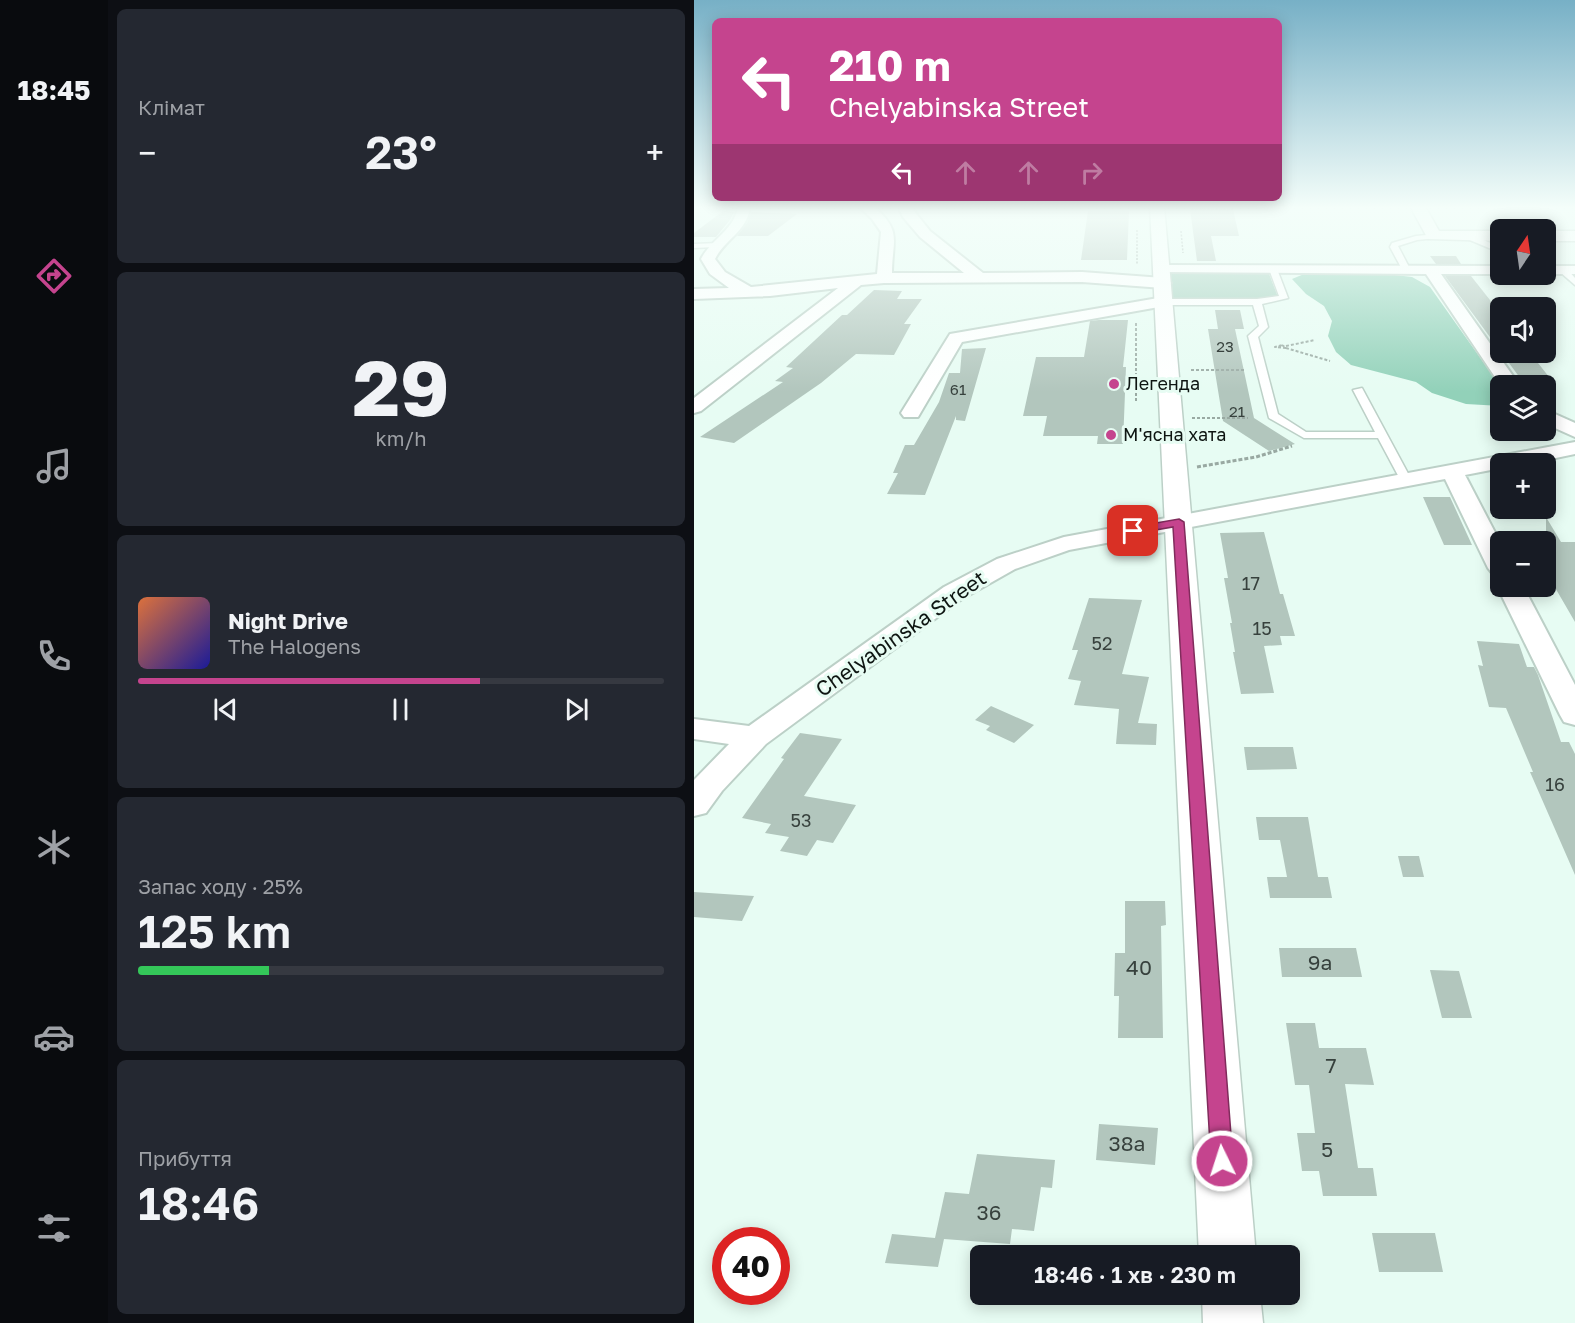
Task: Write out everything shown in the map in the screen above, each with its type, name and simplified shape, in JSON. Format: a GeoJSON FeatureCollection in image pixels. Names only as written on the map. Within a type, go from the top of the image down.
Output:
{"type":"FeatureCollection","features":[{"type":"Feature","properties":{"kind":"street"},"geometry":{"type":"LineString","coordinates":[[711,268],[720,277],[748,292]]}},
{"type":"Feature","properties":{"kind":"street"},"geometry":{"type":"LineString","coordinates":[[883,268],[884,278]]}},
{"type":"Feature","properties":{"kind":"street"},"geometry":{"type":"LineString","coordinates":[[967,268],[980,278]]}},
{"type":"Feature","properties":{"kind":"street"},"geometry":{"type":"LineString","coordinates":[[1162,268],[1227,1245]]}},
{"type":"Feature","properties":{"kind":"street"},"geometry":{"type":"LineString","coordinates":[[912,413],[956,338],[1163,285],[1185,269],[1490,270]]}},
{"type":"Feature","properties":{"kind":"street"},"geometry":{"type":"LineString","coordinates":[[1430,269],[1503,375]]}},
{"type":"Feature","properties":{"kind":"street"},"geometry":{"type":"LineString","coordinates":[[694,294],[748,292],[884,278],[1082,277],[1163,285]]}},
{"type":"Feature","properties":{"kind":"street"},"geometry":{"type":"LineString","coordinates":[[694,408],[858,279]]}},
{"type":"Feature","properties":{"kind":"street"},"geometry":{"type":"LineString","coordinates":[[1556,421],[1574,431]]}},
{"type":"Feature","properties":{"kind":"street","name":"Chelyabinska Street"},"geometry":{"type":"LineString","coordinates":[[694,804],[710,783],[755,738],[953,593],[979,577],[1034,552],[1064,544],[1574,448]]}},
{"type":"Feature","properties":{"kind":"street"},"geometry":{"type":"LineString","coordinates":[[1452,471],[1490,546]]}},
{"type":"Feature","properties":{"kind":"street"},"geometry":{"type":"LineString","coordinates":[[1515,597],[1574,715]]}},
{"type":"Feature","properties":{"kind":"street"},"geometry":{"type":"LineString","coordinates":[[694,729],[755,738]]}},
{"type":"Feature","properties":{"kind":"street"},"geometry":{"type":"LineString","coordinates":[[1232,1305],[1233,1323]]}},
{"type":"Feature","properties":{"kind":"lane"},"geometry":{"type":"LineString","coordinates":[[1163,285],[1257,302],[1284,298],[1273,269]]}},
{"type":"Feature","properties":{"kind":"lane"},"geometry":{"type":"LineString","coordinates":[[1569,270],[1574,283]]}},
{"type":"Feature","properties":{"kind":"lane"},"geometry":{"type":"LineString","coordinates":[[1257,302],[1264,327],[1254,336],[1273,416],[1304,435],[1382,435]]}},
{"type":"Feature","properties":{"kind":"lane"},"geometry":{"type":"LineString","coordinates":[[1358,390],[1405,479]]}},
{"type":"Feature","properties":{"kind":"path"},"geometry":{"type":"LineString","coordinates":[[1315,340],[1286,347],[1330,361]]}},
{"type":"Feature","properties":{"kind":"path"},"geometry":{"type":"LineString","coordinates":[[1168,370],[1262,370]]}},
{"type":"Feature","properties":{"kind":"path"},"geometry":{"type":"LineString","coordinates":[[1172,418],[1248,418]]}},
{"type":"Feature","properties":{"kind":"path"},"geometry":{"type":"LineString","coordinates":[[1175,471],[1256,457],[1293,445]]}},
{"type":"Feature","properties":{"kind":"green space"},"geometry":{"type":"Polygon","coordinates":[[[1167,271],[1268,271],[1278,297],[1255,300],[1169,300],[1167,271]]]}},
{"type":"Feature","properties":{"kind":"green space"},"geometry":{"type":"Polygon","coordinates":[[[1378,273],[1412,277],[1430,287],[1492,375],[1490,375],[1490,405],[1466,404],[1432,393],[1416,382],[1351,365],[1336,352],[1328,336],[1332,321],[1324,306],[1306,294],[1292,279],[1304,274],[1378,273]]]}},
{"type":"Feature","properties":{"kind":"building"},"geometry":{"type":"Polygon","coordinates":[[[1445,276],[1471,276],[1490,300],[1490,337],[1445,276]]]}},
{"type":"Feature","properties":{"kind":"building"},"geometry":{"type":"Polygon","coordinates":[[[874,290],[902,291],[897,299],[922,299],[904,324],[911,324],[894,355],[856,354],[821,383],[734,443],[700,437],[783,382],[775,381],[793,368],[786,367],[842,315],[847,315],[874,290]]]}},
{"type":"Feature","properties":{"kind":"building"},"geometry":{"type":"Polygon","coordinates":[[[1215,310],[1240,310],[1244,329],[1218,329],[1215,310]]]}},
{"type":"Feature","properties":{"kind":"building"},"geometry":{"type":"Polygon","coordinates":[[[1128,320],[1123,367],[1126,367],[1123,444],[1097,444],[1098,436],[1043,436],[1047,416],[1023,416],[1036,357],[1084,357],[1090,321],[1128,320]]]}},
{"type":"Feature","properties":{"kind":"building"},"geometry":{"type":"Polygon","coordinates":[[[1208,329],[1235,329],[1254,418],[1295,444],[1269,451],[1223,421],[1208,329]]]}},
{"type":"Feature","properties":{"kind":"building"},"geometry":{"type":"Polygon","coordinates":[[[986,348],[965,421],[956,420],[956,416],[925,495],[887,494],[898,473],[893,473],[905,445],[914,445],[939,402],[949,373],[960,373],[962,349],[986,348]]]}},
{"type":"Feature","properties":{"kind":"building"},"geometry":{"type":"Polygon","coordinates":[[[1509,363],[1538,363],[1547,375],[1518,375],[1509,363]]]}},
{"type":"Feature","properties":{"kind":"building"},"geometry":{"type":"Polygon","coordinates":[[[1423,497],[1450,497],[1472,545],[1444,545],[1423,497]]]}},
{"type":"Feature","properties":{"kind":"building"},"geometry":{"type":"Polygon","coordinates":[[[1546,519],[1547,519],[1554,531],[1546,531],[1546,519]]]}},
{"type":"Feature","properties":{"kind":"building"},"geometry":{"type":"Polygon","coordinates":[[[1264,532],[1280,594],[1283,594],[1295,636],[1280,636],[1282,645],[1264,646],[1274,693],[1241,694],[1233,652],[1235,652],[1230,623],[1232,623],[1224,578],[1228,578],[1220,533],[1264,532]]]}},
{"type":"Feature","properties":{"kind":"building"},"geometry":{"type":"Polygon","coordinates":[[[1556,534],[1561,542],[1575,542],[1575,622],[1556,589],[1556,534]]]}},
{"type":"Feature","properties":{"kind":"building"},"geometry":{"type":"Polygon","coordinates":[[[1089,598],[1142,600],[1122,674],[1149,677],[1138,723],[1157,724],[1156,745],[1116,744],[1119,709],[1074,705],[1081,681],[1068,679],[1078,650],[1072,650],[1089,598]]]}},
{"type":"Feature","properties":{"kind":"building"},"geometry":{"type":"Polygon","coordinates":[[[1477,641],[1519,644],[1527,667],[1534,667],[1538,675],[1561,742],[1569,742],[1575,754],[1575,875],[1530,772],[1533,772],[1506,708],[1489,707],[1478,665],[1483,666],[1477,641]]]}},
{"type":"Feature","properties":{"kind":"building"},"geometry":{"type":"Polygon","coordinates":[[[991,706],[1034,725],[1014,743],[986,730],[990,726],[975,720],[991,706]]]}},
{"type":"Feature","properties":{"kind":"building"},"geometry":{"type":"Polygon","coordinates":[[[800,733],[842,739],[804,796],[856,805],[833,843],[817,840],[807,856],[780,851],[789,837],[765,833],[771,824],[742,818],[800,733]]]}},
{"type":"Feature","properties":{"kind":"building"},"geometry":{"type":"Polygon","coordinates":[[[1244,747],[1293,747],[1297,769],[1247,770],[1244,747]]]}},
{"type":"Feature","properties":{"kind":"building"},"geometry":{"type":"Polygon","coordinates":[[[1256,817],[1308,817],[1318,877],[1328,877],[1332,898],[1270,898],[1267,877],[1287,877],[1280,840],[1259,840],[1256,817]]]}},
{"type":"Feature","properties":{"kind":"building"},"geometry":{"type":"Polygon","coordinates":[[[1398,856],[1419,856],[1424,877],[1403,877],[1398,856]]]}},
{"type":"Feature","properties":{"kind":"building"},"geometry":{"type":"Polygon","coordinates":[[[694,892],[754,896],[742,921],[694,917],[694,892]]]}},
{"type":"Feature","properties":{"kind":"building"},"geometry":{"type":"Polygon","coordinates":[[[1125,901],[1165,901],[1166,925],[1161,926],[1163,1038],[1118,1038],[1119,996],[1114,996],[1115,953],[1125,953],[1125,901]]]}},
{"type":"Feature","properties":{"kind":"building"},"geometry":{"type":"Polygon","coordinates":[[[1279,948],[1356,948],[1362,977],[1282,977],[1279,948]]]}},
{"type":"Feature","properties":{"kind":"building"},"geometry":{"type":"Polygon","coordinates":[[[1430,970],[1459,971],[1472,1018],[1442,1018],[1430,970]]]}},
{"type":"Feature","properties":{"kind":"building"},"geometry":{"type":"Polygon","coordinates":[[[1286,1023],[1315,1023],[1319,1048],[1366,1048],[1374,1085],[1345,1084],[1358,1168],[1373,1168],[1377,1196],[1323,1196],[1319,1171],[1302,1171],[1297,1133],[1315,1133],[1309,1085],[1295,1085],[1286,1023]]]}},
{"type":"Feature","properties":{"kind":"building"},"geometry":{"type":"Polygon","coordinates":[[[1099,1124],[1158,1128],[1155,1165],[1096,1160],[1099,1124]]]}},
{"type":"Feature","properties":{"kind":"building"},"geometry":{"type":"Polygon","coordinates":[[[977,1154],[1055,1160],[1052,1188],[1041,1187],[1034,1231],[1012,1229],[1010,1244],[944,1239],[938,1267],[885,1263],[892,1234],[935,1238],[945,1192],[969,1194],[977,1154]]]}},
{"type":"Feature","properties":{"kind":"building"},"geometry":{"type":"Polygon","coordinates":[[[1372,1233],[1435,1233],[1443,1272],[1379,1272],[1372,1233]]]}},
{"type":"Feature","properties":{"kind":"place","name":"Легенда"},"geometry":{"type":"Point","coordinates":[1114,384]}},
{"type":"Feature","properties":{"kind":"place","name":"М'ясна хата"},"geometry":{"type":"Point","coordinates":[1111,435]}},
{"type":"Feature","properties":{"kind":"route"},"geometry":{"type":"LineString","coordinates":[[1133,531],[1179,522],[1222,1161]]}}]}
